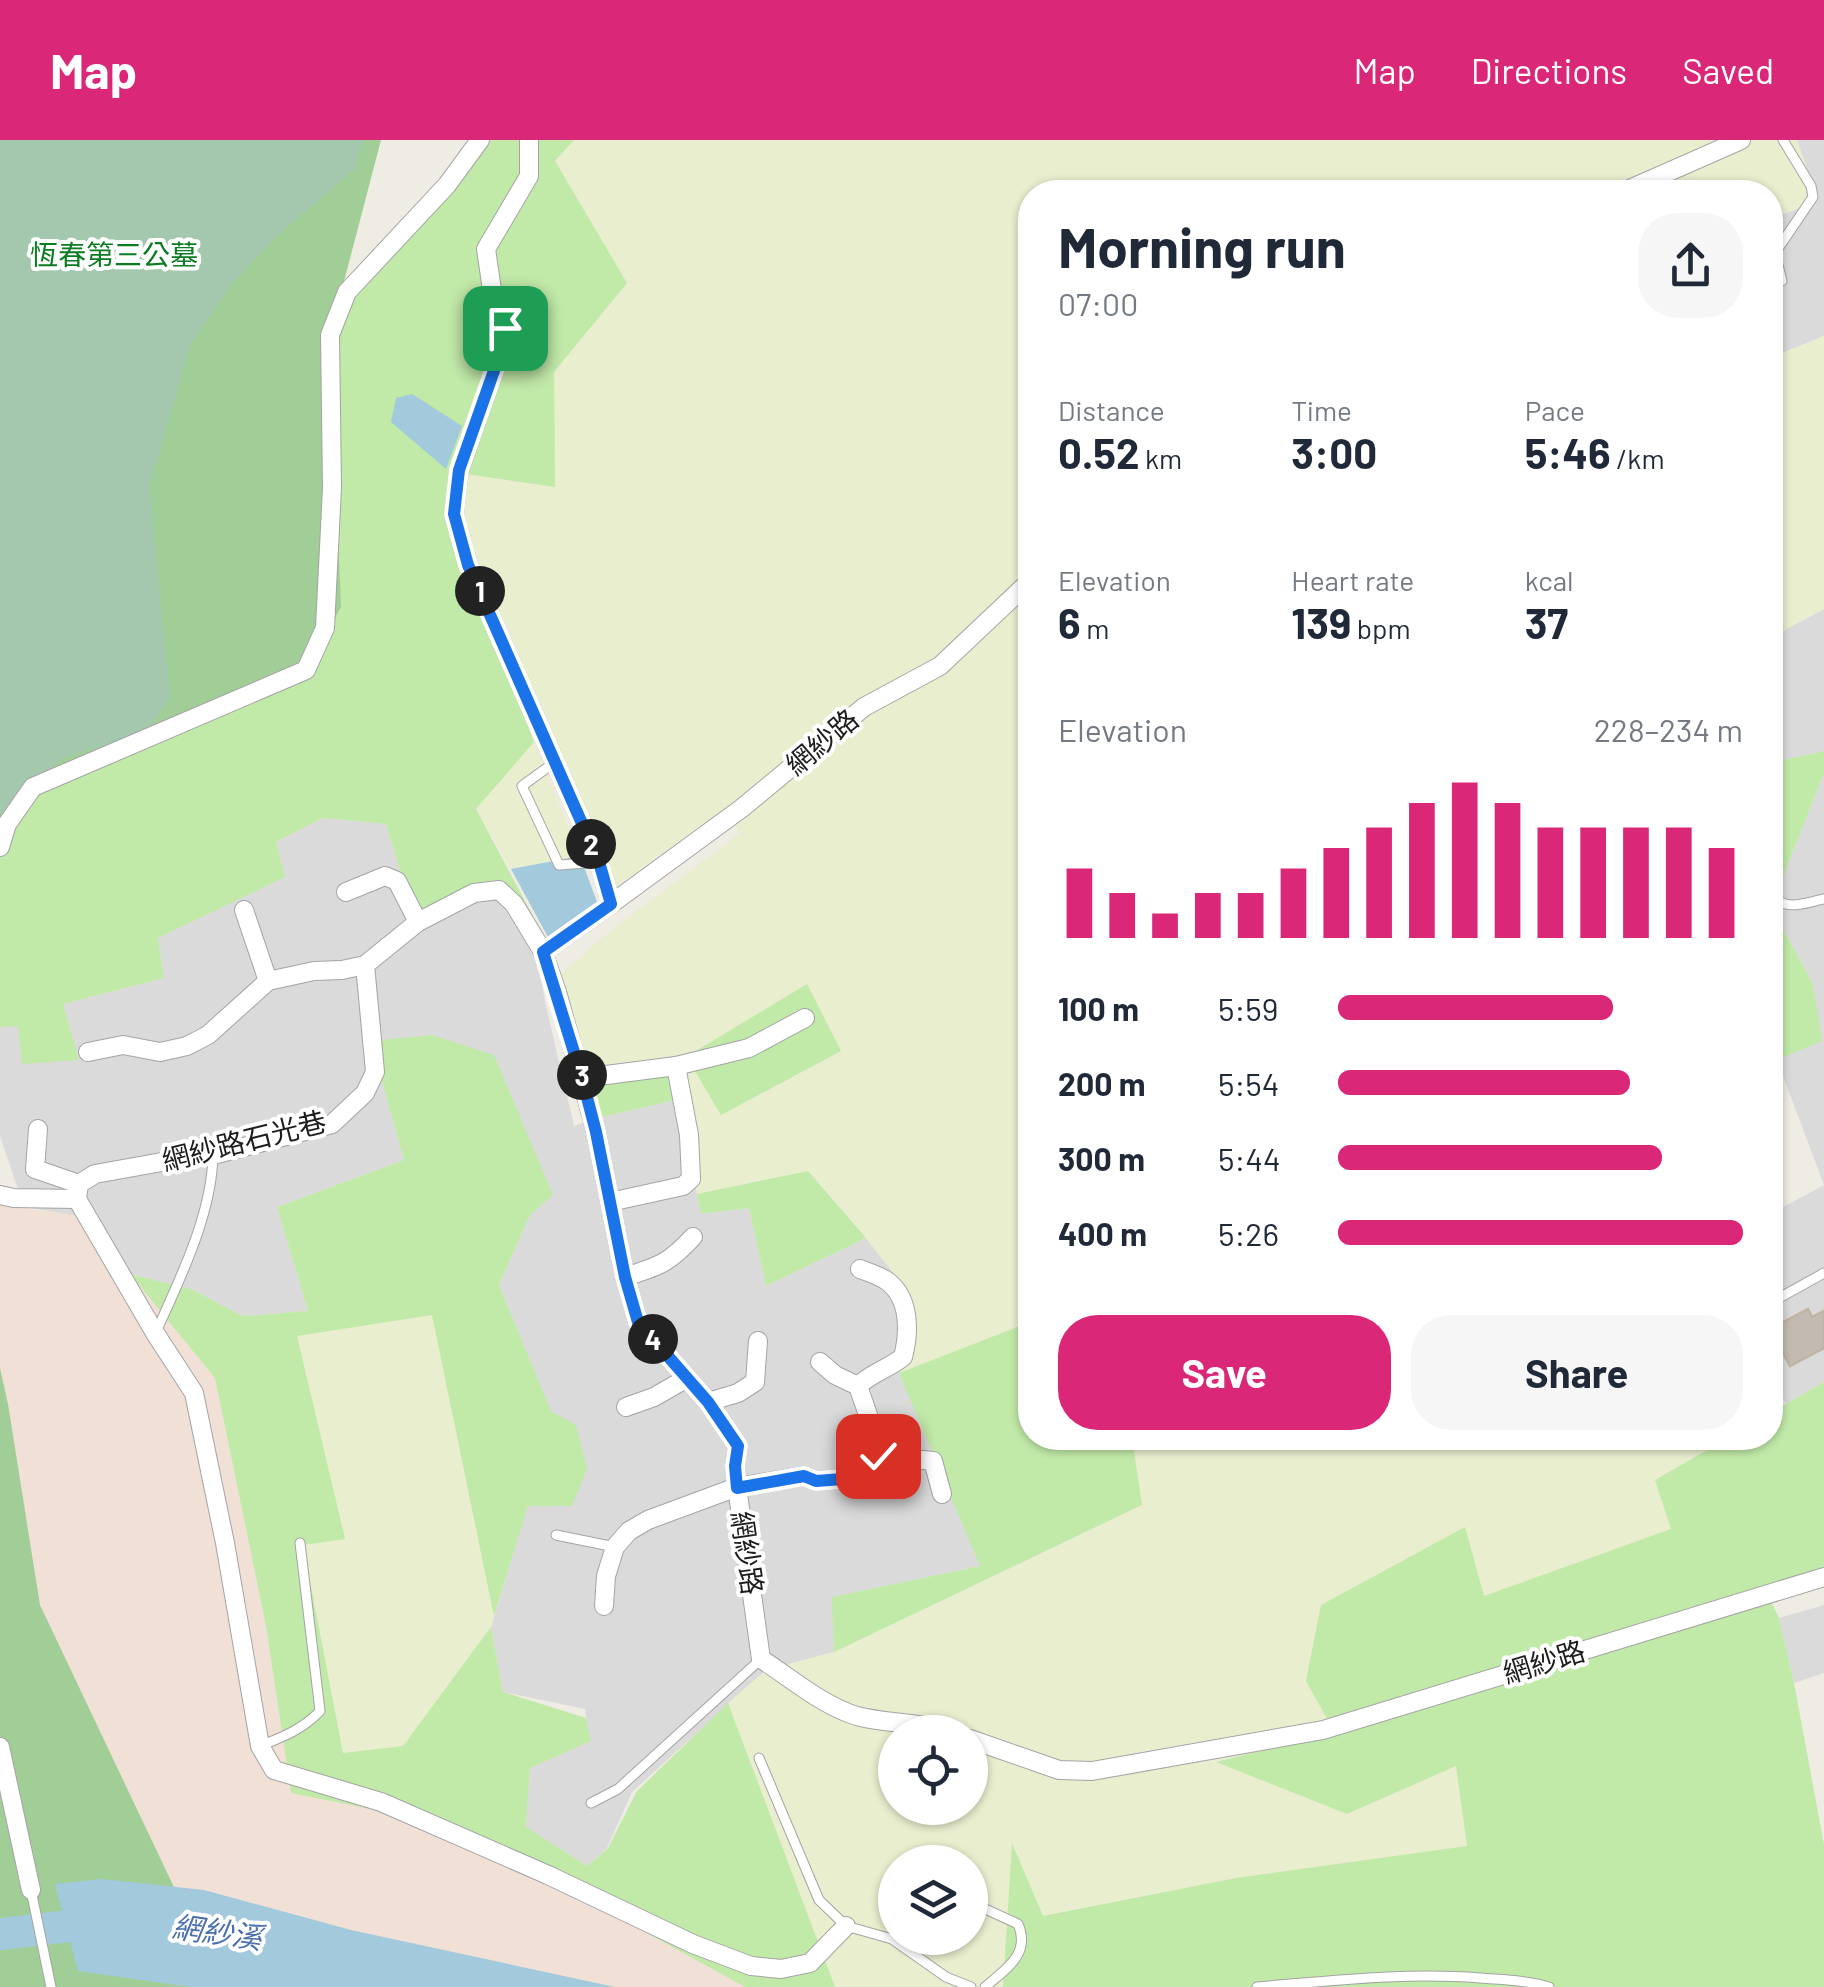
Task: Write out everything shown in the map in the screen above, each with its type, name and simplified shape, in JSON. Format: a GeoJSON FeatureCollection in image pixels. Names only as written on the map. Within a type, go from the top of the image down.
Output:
{"type":"FeatureCollection","features":[{"type":"Feature","properties":{"kind":"street"},"geometry":{"type":"LineString","coordinates":[[0,847],[6,824],[33,787],[306,670],[325,628],[332,488],[330,336],[347,292],[448,185],[480,140]]}},
{"type":"Feature","properties":{"kind":"street"},"geometry":{"type":"LineString","coordinates":[[529,140],[529,176],[486,249],[492,290],[505,328],[459,470],[454,514],[468,565],[599,862],[611,904]]}},
{"type":"Feature","properties":{"kind":"street"},"geometry":{"type":"LineString","coordinates":[[1649,180],[1731,142]]}},
{"type":"Feature","properties":{"kind":"street","name":"網紗路"},"geometry":{"type":"LineString","coordinates":[[762,1659],[737,1488],[738,1446],[708,1402],[638,1322],[582,1078],[543,952],[742,808],[864,707],[940,666],[1018,592]]}},
{"type":"Feature","properties":{"kind":"street"},"geometry":{"type":"LineString","coordinates":[[346,892],[385,876],[397,881],[418,922]]}},
{"type":"Feature","properties":{"kind":"street"},"geometry":{"type":"LineString","coordinates":[[88,1052],[123,1045],[160,1052],[186,1046],[208,1035],[268,981],[366,965],[418,922],[474,893],[499,890],[514,904],[543,952]]}},
{"type":"Feature","properties":{"kind":"street"},"geometry":{"type":"LineString","coordinates":[[244,910],[268,981]]}},
{"type":"Feature","properties":{"kind":"street","name":"網紗路石光巷"},"geometry":{"type":"LineString","coordinates":[[0,1195],[14,1198],[78,1192],[95,1174],[213,1155],[332,1124],[365,1094],[375,1072],[366,965]]}},
{"type":"Feature","properties":{"kind":"street"},"geometry":{"type":"LineString","coordinates":[[582,1078],[676,1066],[749,1048],[806,1018]]}},
{"type":"Feature","properties":{"kind":"street"},"geometry":{"type":"LineString","coordinates":[[610,1202],[683,1186],[691,1179],[689,1135],[676,1066]]}},
{"type":"Feature","properties":{"kind":"street"},"geometry":{"type":"LineString","coordinates":[[38,1129],[35,1169],[78,1192],[155,1333],[194,1394],[225,1543],[260,1746],[274,1770],[380,1802],[693,1944],[752,1966],[781,1969],[810,1963],[846,1926]]}},
{"type":"Feature","properties":{"kind":"street"},"geometry":{"type":"LineString","coordinates":[[625,1277],[674,1257],[693,1237]]}},
{"type":"Feature","properties":{"kind":"street"},"geometry":{"type":"LineString","coordinates":[[858,1386],[903,1357],[907,1332],[905,1306],[888,1280],[860,1269]]}},
{"type":"Feature","properties":{"kind":"street"},"geometry":{"type":"LineString","coordinates":[[708,1402],[756,1382],[758,1341]]}},
{"type":"Feature","properties":{"kind":"street"},"geometry":{"type":"LineString","coordinates":[[820,1362],[835,1376],[858,1386],[876,1438],[878,1456]]}},
{"type":"Feature","properties":{"kind":"street"},"geometry":{"type":"LineString","coordinates":[[626,1407],[687,1378]]}},
{"type":"Feature","properties":{"kind":"street"},"geometry":{"type":"LineString","coordinates":[[604,1606],[606,1576],[615,1548],[629,1531],[648,1520],[737,1488],[804,1476],[816,1481],[843,1479],[878,1456],[932,1461],[942,1494]]}},
{"type":"Feature","properties":{"kind":"street","name":"網紗路"},"geometry":{"type":"LineString","coordinates":[[988,1745],[1059,1770],[1092,1771],[1323,1730],[1824,1577]]}},
{"type":"Feature","properties":{"kind":"street"},"geometry":{"type":"LineString","coordinates":[[762,1659],[831,1704],[856,1716],[878,1719]]}},
{"type":"Feature","properties":{"kind":"street"},"geometry":{"type":"LineString","coordinates":[[0,1747],[31,1890]]}},
{"type":"Feature","properties":{"kind":"lane"},"geometry":{"type":"LineString","coordinates":[[1783,140],[1811,186],[1812,196],[1783,241]]}},
{"type":"Feature","properties":{"kind":"lane"},"geometry":{"type":"LineString","coordinates":[[555,762],[522,786],[559,865],[599,862]]}},
{"type":"Feature","properties":{"kind":"lane"},"geometry":{"type":"LineString","coordinates":[[1783,904],[1824,899]]}},
{"type":"Feature","properties":{"kind":"lane"},"geometry":{"type":"LineString","coordinates":[[155,1333],[189,1261],[213,1174],[213,1155]]}},
{"type":"Feature","properties":{"kind":"lane"},"geometry":{"type":"LineString","coordinates":[[1783,1296],[1824,1273]]}},
{"type":"Feature","properties":{"kind":"lane"},"geometry":{"type":"LineString","coordinates":[[556,1535],[615,1548]]}},
{"type":"Feature","properties":{"kind":"lane"},"geometry":{"type":"LineString","coordinates":[[260,1746],[292,1733],[320,1710],[300,1542]]}},
{"type":"Feature","properties":{"kind":"lane"},"geometry":{"type":"LineString","coordinates":[[591,1803],[618,1789],[762,1659]]}},
{"type":"Feature","properties":{"kind":"lane"},"geometry":{"type":"LineString","coordinates":[[759,1758],[819,1900],[846,1926],[892,1938],[946,1978],[971,1987]]}},
{"type":"Feature","properties":{"kind":"lane"},"geometry":{"type":"LineString","coordinates":[[31,1890],[51,1987]]}},
{"type":"Feature","properties":{"kind":"lane"},"geometry":{"type":"LineString","coordinates":[[985,1987],[1022,1950],[1024,1937],[1018,1924],[988,1910]]}},
{"type":"Feature","properties":{"kind":"lane"},"geometry":{"type":"LineString","coordinates":[[1257,1987],[1454,1975],[1482,1983],[1525,1980],[1549,1987]]}},
{"type":"Feature","properties":{"kind":"shaded area"},"geometry":{"type":"Polygon","coordinates":[[[1797,140],[1824,140],[1824,336],[1783,353],[1783,214],[1818,201],[1797,140]]]}},
{"type":"Feature","properties":{"kind":"shaded area"},"geometry":{"type":"Polygon","coordinates":[[[1824,609],[1824,751],[1783,760],[1783,630],[1824,609]]]}},
{"type":"Feature","properties":{"kind":"shaded area"},"geometry":{"type":"Polygon","coordinates":[[[1824,773],[1824,1185],[1783,1076],[1783,1047],[1813,984],[1783,929],[1783,877],[1824,773]]]}},
{"type":"Feature","properties":{"kind":"shaded area"},"geometry":{"type":"Polygon","coordinates":[[[323,818],[386,824],[418,929],[485,899],[498,898],[539,965],[574,1126],[680,1099],[701,1214],[749,1208],[766,1286],[866,1238],[899,1280],[907,1363],[899,1374],[989,1564],[833,1597],[834,1652],[766,1670],[632,1792],[607,1848],[587,1866],[526,1828],[530,1768],[590,1741],[585,1709],[503,1692],[491,1627],[551,1412],[499,1285],[530,1215],[380,1074],[404,1160],[277,1207],[308,1311],[243,1316],[191,1289],[130,1274],[95,1219],[24,1207],[0,1136],[0,1027],[18,1025],[78,1060],[63,1004],[164,978],[158,938],[284,877],[276,842],[323,818]]]}},
{"type":"Feature","properties":{"kind":"shaded area"},"geometry":{"type":"Polygon","coordinates":[[[1824,1185],[1824,1382],[1786,1404],[1783,1398],[1783,1207],[1824,1185]]]}},
{"type":"Feature","properties":{"kind":"shaded area"},"geometry":{"type":"Polygon","coordinates":[[[0,1204],[95,1219],[130,1274],[215,1378],[266,1626],[291,1793],[450,1825],[745,1987],[0,1987],[0,1204]]]}},
{"type":"Feature","properties":{"kind":"shaded area"},"geometry":{"type":"Polygon","coordinates":[[[1824,1605],[1824,1673],[1794,1683],[1779,1618],[1824,1605]]]}},
{"type":"Feature","properties":{"kind":"green space","name":"恆春第三公墓"},"geometry":{"type":"Polygon","coordinates":[[[0,140],[381,140],[330,335],[341,607],[306,670],[66,771],[7,824],[0,847],[0,140]]]}},
{"type":"Feature","properties":{"kind":"green space","name":"恆春第三公墓"},"geometry":{"type":"Polygon","coordinates":[[[0,140],[363,140],[355,169],[275,238],[231,285],[191,344],[150,485],[171,697],[146,732],[63,758],[0,814],[0,140]]]}},
{"type":"Feature","properties":{"kind":"green space"},"geometry":{"type":"Polygon","coordinates":[[[469,140],[574,140],[555,161],[627,283],[554,372],[555,487],[466,474],[457,517],[466,569],[534,742],[476,809],[554,956],[543,964],[498,898],[467,906],[418,929],[386,824],[323,818],[276,842],[285,877],[158,938],[164,978],[63,1004],[79,1060],[22,1064],[18,1026],[0,1027],[0,846],[7,824],[66,771],[330,335],[347,292],[447,185],[469,140]]]}},
{"type":"Feature","properties":{"kind":"green space"},"geometry":{"type":"Polygon","coordinates":[[[574,140],[1797,140],[1818,201],[1783,214],[1783,180],[1018,180],[1018,1327],[899,1373],[907,1363],[899,1280],[808,1171],[697,1194],[680,1099],[668,1078],[841,1051],[807,985],[686,1057],[588,1084],[561,974],[615,927],[739,834],[729,805],[613,889],[457,517],[466,474],[554,487],[554,372],[627,283],[554,161],[574,140]]]}},
{"type":"Feature","properties":{"kind":"green space"},"geometry":{"type":"Polygon","coordinates":[[[1824,336],[1824,609],[1783,631],[1783,353],[1824,336]]]}},
{"type":"Feature","properties":{"kind":"green space"},"geometry":{"type":"Polygon","coordinates":[[[534,742],[580,856],[511,869],[476,809],[534,742]]]}},
{"type":"Feature","properties":{"kind":"green space"},"geometry":{"type":"Polygon","coordinates":[[[1824,751],[1824,773],[1783,877],[1783,760],[1824,751]]]}},
{"type":"Feature","properties":{"kind":"green space"},"geometry":{"type":"Polygon","coordinates":[[[1783,929],[1813,984],[1822,1041],[1783,1057],[1783,929]]]}},
{"type":"Feature","properties":{"kind":"green space"},"geometry":{"type":"Polygon","coordinates":[[[807,984],[841,1051],[721,1115],[695,1071],[668,1078],[680,1099],[593,1119],[588,1084],[686,1057],[807,984]]]}},
{"type":"Feature","properties":{"kind":"green space"},"geometry":{"type":"Polygon","coordinates":[[[432,1035],[494,1055],[553,1195],[530,1215],[499,1285],[551,1411],[576,1425],[587,1469],[572,1506],[528,1506],[494,1616],[432,1315],[297,1336],[345,1539],[303,1545],[343,1753],[403,1746],[491,1627],[503,1692],[586,1718],[591,1741],[530,1768],[526,1827],[587,1866],[608,1848],[637,1791],[728,1703],[835,1987],[745,1987],[450,1825],[291,1793],[266,1626],[215,1378],[130,1274],[191,1289],[243,1316],[308,1311],[277,1207],[404,1160],[380,1074],[380,1040],[432,1035]]]}},
{"type":"Feature","properties":{"kind":"green space"},"geometry":{"type":"Polygon","coordinates":[[[808,1171],[866,1238],[766,1286],[749,1208],[701,1214],[697,1194],[808,1171]]]}},
{"type":"Feature","properties":{"kind":"green space"},"geometry":{"type":"Polygon","coordinates":[[[432,1314],[494,1616],[491,1627],[403,1746],[343,1753],[302,1545],[344,1539],[297,1336],[432,1314]]]}},
{"type":"Feature","properties":{"kind":"green space"},"geometry":{"type":"Polygon","coordinates":[[[1018,1327],[1018,1450],[1134,1450],[1142,1505],[834,1652],[832,1597],[980,1566],[899,1373],[1018,1327]]]}},
{"type":"Feature","properties":{"kind":"green space"},"geometry":{"type":"Polygon","coordinates":[[[0,1368],[40,1605],[219,1982],[239,1987],[0,1987],[0,1368]]]}},
{"type":"Feature","properties":{"kind":"green space"},"geometry":{"type":"Polygon","coordinates":[[[1824,1382],[1824,1573],[1767,1593],[1779,1618],[1794,1683],[1824,1845],[1824,1987],[1003,1987],[1012,1843],[1043,1916],[1236,1878],[1467,1846],[1456,1766],[1347,1814],[1216,1762],[1335,1733],[1306,1681],[1321,1605],[1465,1527],[1484,1596],[1671,1529],[1655,1480],[1707,1450],[1783,1450],[1783,1406],[1824,1382]]]}},
{"type":"Feature","properties":{"kind":"green space"},"geometry":{"type":"Polygon","coordinates":[[[1134,1450],[1707,1450],[1655,1480],[1671,1529],[1484,1597],[1465,1528],[1335,1733],[1264,1752],[1191,1765],[1216,1762],[1347,1814],[1456,1766],[1467,1846],[1236,1878],[1043,1916],[1013,1845],[1003,1987],[835,1987],[728,1703],[766,1670],[834,1652],[1141,1506],[1134,1450]]]}},
{"type":"Feature","properties":{"kind":"water"},"geometry":{"type":"Polygon","coordinates":[[[412,394],[462,426],[446,469],[391,422],[396,398],[412,394]]]}},
{"type":"Feature","properties":{"kind":"water"},"geometry":{"type":"Polygon","coordinates":[[[580,856],[600,910],[549,939],[511,869],[580,856]]]}},
{"type":"Feature","properties":{"kind":"water"},"geometry":{"type":"Polygon","coordinates":[[[101,1879],[204,1890],[351,1930],[615,1987],[191,1987],[78,1971],[55,1884],[101,1879]]]}},
{"type":"Feature","properties":{"kind":"building"},"geometry":{"type":"Polygon","coordinates":[[[1808,1309],[1812,1317],[1824,1311],[1824,1348],[1790,1366],[1783,1353],[1783,1322],[1808,1309]]]}},
{"type":"Feature","properties":{"kind":"waterway","name":"網紗溪"},"geometry":{"type":"LineString","coordinates":[[0,1934],[110,1924]]}},
{"type":"Feature","properties":{"kind":"route"},"geometry":{"type":"LineString","coordinates":[[505,328],[459,470],[454,514],[468,565],[599,862],[611,904],[543,952],[558,992],[596,1132],[638,1322],[708,1402],[738,1446],[737,1488],[804,1476],[816,1481],[843,1479],[878,1456]]}}]}
